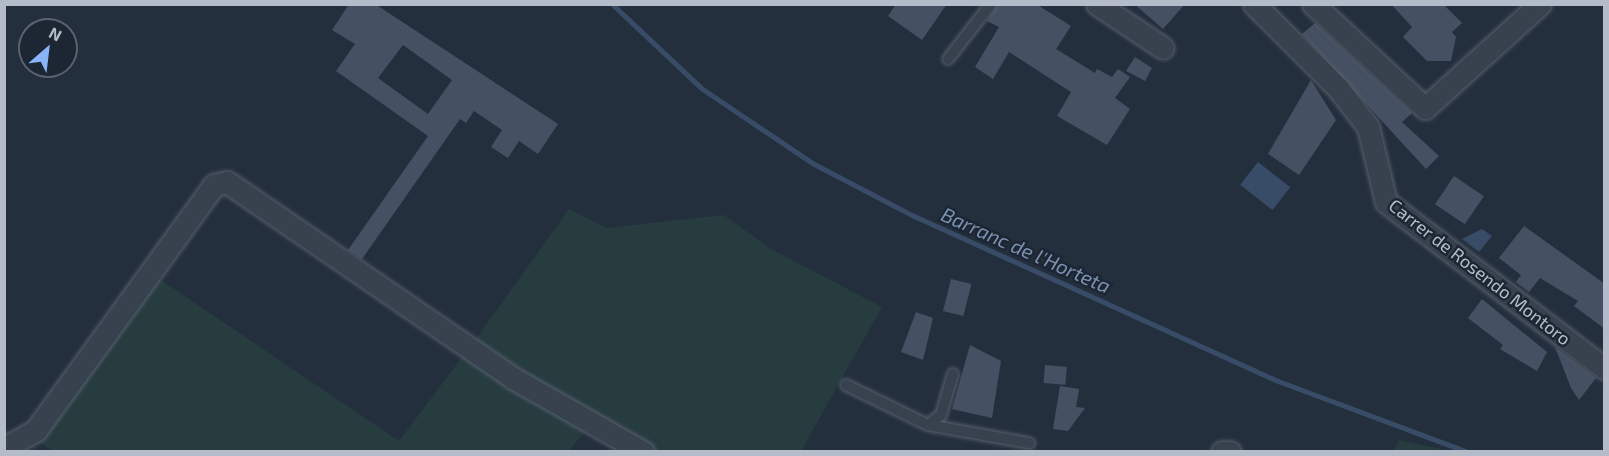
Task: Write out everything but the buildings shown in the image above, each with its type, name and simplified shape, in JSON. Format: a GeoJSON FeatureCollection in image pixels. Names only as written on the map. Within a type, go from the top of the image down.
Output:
{"type":"FeatureCollection","features":[{"type":"Feature","properties":{"kind":"street"},"geometry":{"type":"LineString","coordinates":[[1097,4],[1163,48]]}},
{"type":"Feature","properties":{"kind":"street","name":"Carrer de Rosendo Montoro"},"geometry":{"type":"LineString","coordinates":[[1254,4],[1338,88],[1368,127],[1386,202],[1605,368]]}},
{"type":"Feature","properties":{"kind":"street"},"geometry":{"type":"LineString","coordinates":[[1313,4],[1425,108],[1540,4]]}},
{"type":"Feature","properties":{"kind":"street"},"geometry":{"type":"LineString","coordinates":[[6,443],[36,430],[214,185],[227,182],[513,378],[643,452]]}},
{"type":"Feature","properties":{"kind":"street"},"geometry":{"type":"LineString","coordinates":[[1222,452],[1230,452]]}},
{"type":"Feature","properties":{"kind":"lane"},"geometry":{"type":"LineString","coordinates":[[948,59],[991,4]]}},
{"type":"Feature","properties":{"kind":"lane"},"geometry":{"type":"LineString","coordinates":[[928,425],[941,415],[953,374]]}},
{"type":"Feature","properties":{"kind":"lane"},"geometry":{"type":"LineString","coordinates":[[846,385],[928,425],[1029,443]]}},
{"type":"Feature","properties":{"kind":"green space"},"geometry":{"type":"Polygon","coordinates":[[[569,209],[606,228],[724,215],[769,248],[882,307],[801,451],[655,451],[516,374],[473,343],[569,209]]]}},
{"type":"Feature","properties":{"kind":"green space"},"geometry":{"type":"Polygon","coordinates":[[[155,276],[399,441],[466,352],[588,427],[568,452],[55,452],[38,441],[155,276]]]}},
{"type":"Feature","properties":{"kind":"green space"},"geometry":{"type":"Polygon","coordinates":[[[1399,440],[1450,451],[1393,451],[1399,440]]]}},
{"type":"Feature","properties":{"kind":"water"},"geometry":{"type":"Polygon","coordinates":[[[1258,162],[1290,187],[1272,210],[1240,185],[1258,162]]]}},
{"type":"Feature","properties":{"kind":"water"},"geometry":{"type":"Polygon","coordinates":[[[1482,229],[1492,236],[1479,252],[1462,239],[1482,229]]]}},
{"type":"Feature","properties":{"kind":"waterway","name":"Barranc de l'Horteta"},"geometry":{"type":"LineString","coordinates":[[612,4],[701,88],[812,163],[914,216],[1278,381],[1468,452]]}}]}
